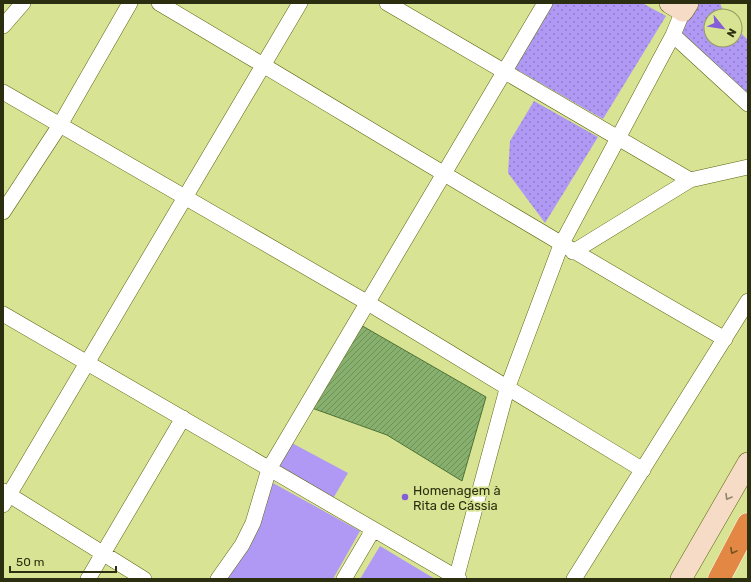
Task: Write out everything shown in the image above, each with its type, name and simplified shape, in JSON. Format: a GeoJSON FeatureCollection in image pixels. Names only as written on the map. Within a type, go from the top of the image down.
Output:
{"type":"FeatureCollection","features":[{"type":"Feature","properties":{"kind":"highway"},"geometry":{"type":"LineString","coordinates":[[719,579],[748,524]]}},
{"type":"Feature","properties":{"kind":"main road"},"geometry":{"type":"LineString","coordinates":[[681,579],[748,464]]}},
{"type":"Feature","properties":{"kind":"street"},"geometry":{"type":"LineString","coordinates":[[3,26],[22,3]]}},
{"type":"Feature","properties":{"kind":"street"},"geometry":{"type":"LineString","coordinates":[[3,212],[60,125],[130,3]]}},
{"type":"Feature","properties":{"kind":"street"},"geometry":{"type":"LineString","coordinates":[[159,3],[445,173],[567,249],[725,339]]}},
{"type":"Feature","properties":{"kind":"street"},"geometry":{"type":"LineString","coordinates":[[144,579],[5,497],[300,3]]}},
{"type":"Feature","properties":{"kind":"street"},"geometry":{"type":"LineString","coordinates":[[387,3],[690,180]]}},
{"type":"Feature","properties":{"kind":"street"},"geometry":{"type":"LineString","coordinates":[[218,579],[242,544],[254,523],[269,469],[545,3]]}},
{"type":"Feature","properties":{"kind":"street"},"geometry":{"type":"LineString","coordinates":[[3,314],[457,579],[507,389],[567,249],[617,138],[673,35],[680,6]]}},
{"type":"Feature","properties":{"kind":"street"},"geometry":{"type":"LineString","coordinates":[[673,35],[748,104]]}},
{"type":"Feature","properties":{"kind":"street"},"geometry":{"type":"LineString","coordinates":[[3,92],[368,303],[507,389],[643,470]]}},
{"type":"Feature","properties":{"kind":"street"},"geometry":{"type":"LineString","coordinates":[[567,249],[690,180],[748,167]]}},
{"type":"Feature","properties":{"kind":"street"},"geometry":{"type":"LineString","coordinates":[[574,579],[748,301]]}},
{"type":"Feature","properties":{"kind":"street"},"geometry":{"type":"LineString","coordinates":[[88,579],[183,418]]}},
{"type":"Feature","properties":{"kind":"street"},"geometry":{"type":"LineString","coordinates":[[344,579],[373,530]]}},
{"type":"Feature","properties":{"kind":"shaded area"},"geometry":{"type":"Polygon","coordinates":[[[553,3],[642,3],[666,16],[603,119],[514,68],[553,3]]]}},
{"type":"Feature","properties":{"kind":"shaded area"},"geometry":{"type":"Polygon","coordinates":[[[695,3],[720,3],[722,8],[703,8],[703,48],[743,48],[743,35],[748,40],[748,95],[681,33],[695,3]]]}},
{"type":"Feature","properties":{"kind":"shaded area"},"geometry":{"type":"Polygon","coordinates":[[[534,101],[598,137],[545,223],[508,173],[510,141],[534,101]]]}},
{"type":"Feature","properties":{"kind":"shaded area"},"geometry":{"type":"Polygon","coordinates":[[[290,442],[348,473],[331,502],[272,467],[290,442]]]}},
{"type":"Feature","properties":{"kind":"shaded area"},"geometry":{"type":"Polygon","coordinates":[[[273,483],[360,531],[333,579],[227,579],[259,525],[273,483]]]}},
{"type":"Feature","properties":{"kind":"shaded area"},"geometry":{"type":"Polygon","coordinates":[[[380,546],[435,579],[360,579],[380,546]]]}},
{"type":"Feature","properties":{"kind":"building"},"geometry":{"type":"Polygon","coordinates":[[[359,324],[486,397],[462,481],[387,435],[309,407],[359,324]]]}},
{"type":"Feature","properties":{"kind":"place","name":"Homenagem à Rita de Cássia"},"geometry":{"type":"Point","coordinates":[405,497]}}]}
